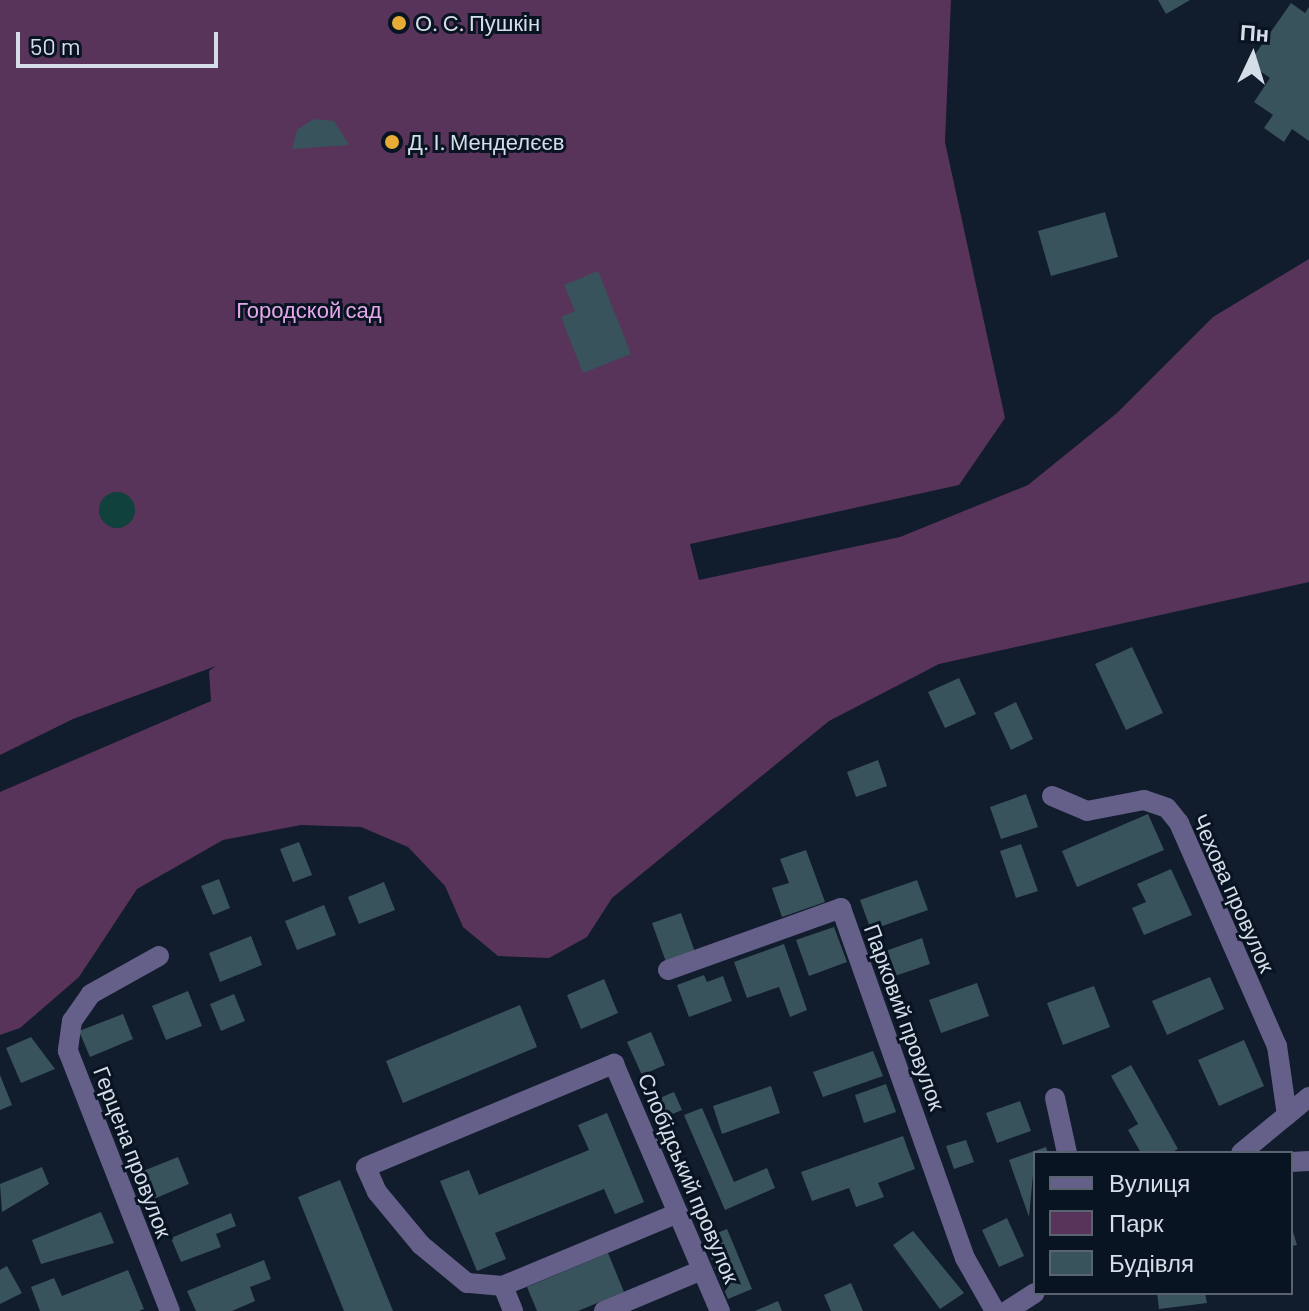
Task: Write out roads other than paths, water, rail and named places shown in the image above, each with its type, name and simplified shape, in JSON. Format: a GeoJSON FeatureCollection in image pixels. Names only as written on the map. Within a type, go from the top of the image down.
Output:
{"type":"FeatureCollection","features":[{"type":"Feature","properties":{"kind":"street","name":"Чехова провулок"},"geometry":{"type":"LineString","coordinates":[[1052,796],[1087,811],[1144,800],[1167,808],[1179,823],[1277,1046],[1299,1105]]}},
{"type":"Feature","properties":{"kind":"street","name":"Парковий провулок"},"geometry":{"type":"LineString","coordinates":[[668,970],[841,908],[965,1258],[995,1311]]}},
{"type":"Feature","properties":{"kind":"street","name":"Герцена провулок"},"geometry":{"type":"LineString","coordinates":[[159,956],[91,994],[72,1021],[68,1051],[170,1311]]}},
{"type":"Feature","properties":{"kind":"street","name":"Слобідський провулок"},"geometry":{"type":"LineString","coordinates":[[503,1286],[467,1283],[421,1245],[377,1192],[366,1167],[614,1064],[720,1311]]}},
{"type":"Feature","properties":{"kind":"street"},"geometry":{"type":"LineString","coordinates":[[1055,1098],[1067,1151]]}},
{"type":"Feature","properties":{"kind":"street"},"geometry":{"type":"LineString","coordinates":[[1246,1151],[1299,1105]]}},
{"type":"Feature","properties":{"kind":"street"},"geometry":{"type":"LineString","coordinates":[[513,1311],[503,1286],[678,1213]]}},
{"type":"Feature","properties":{"kind":"street"},"geometry":{"type":"LineString","coordinates":[[604,1311],[702,1270]]}},
{"type":"Feature","properties":{"kind":"street"},"geometry":{"type":"LineString","coordinates":[[1007,1311],[1033,1294]]}},
{"type":"Feature","properties":{"kind":"place","name":"О. С. Пушкін"},"geometry":{"type":"Point","coordinates":[399,23]}},
{"type":"Feature","properties":{"kind":"place","name":"Д. І. Менделєєв"},"geometry":{"type":"Point","coordinates":[392,142]}},
{"type":"Feature","properties":{"kind":"park label","name":"Городской сад"},"geometry":{"type":"Point","coordinates":[309,310]}}]}
